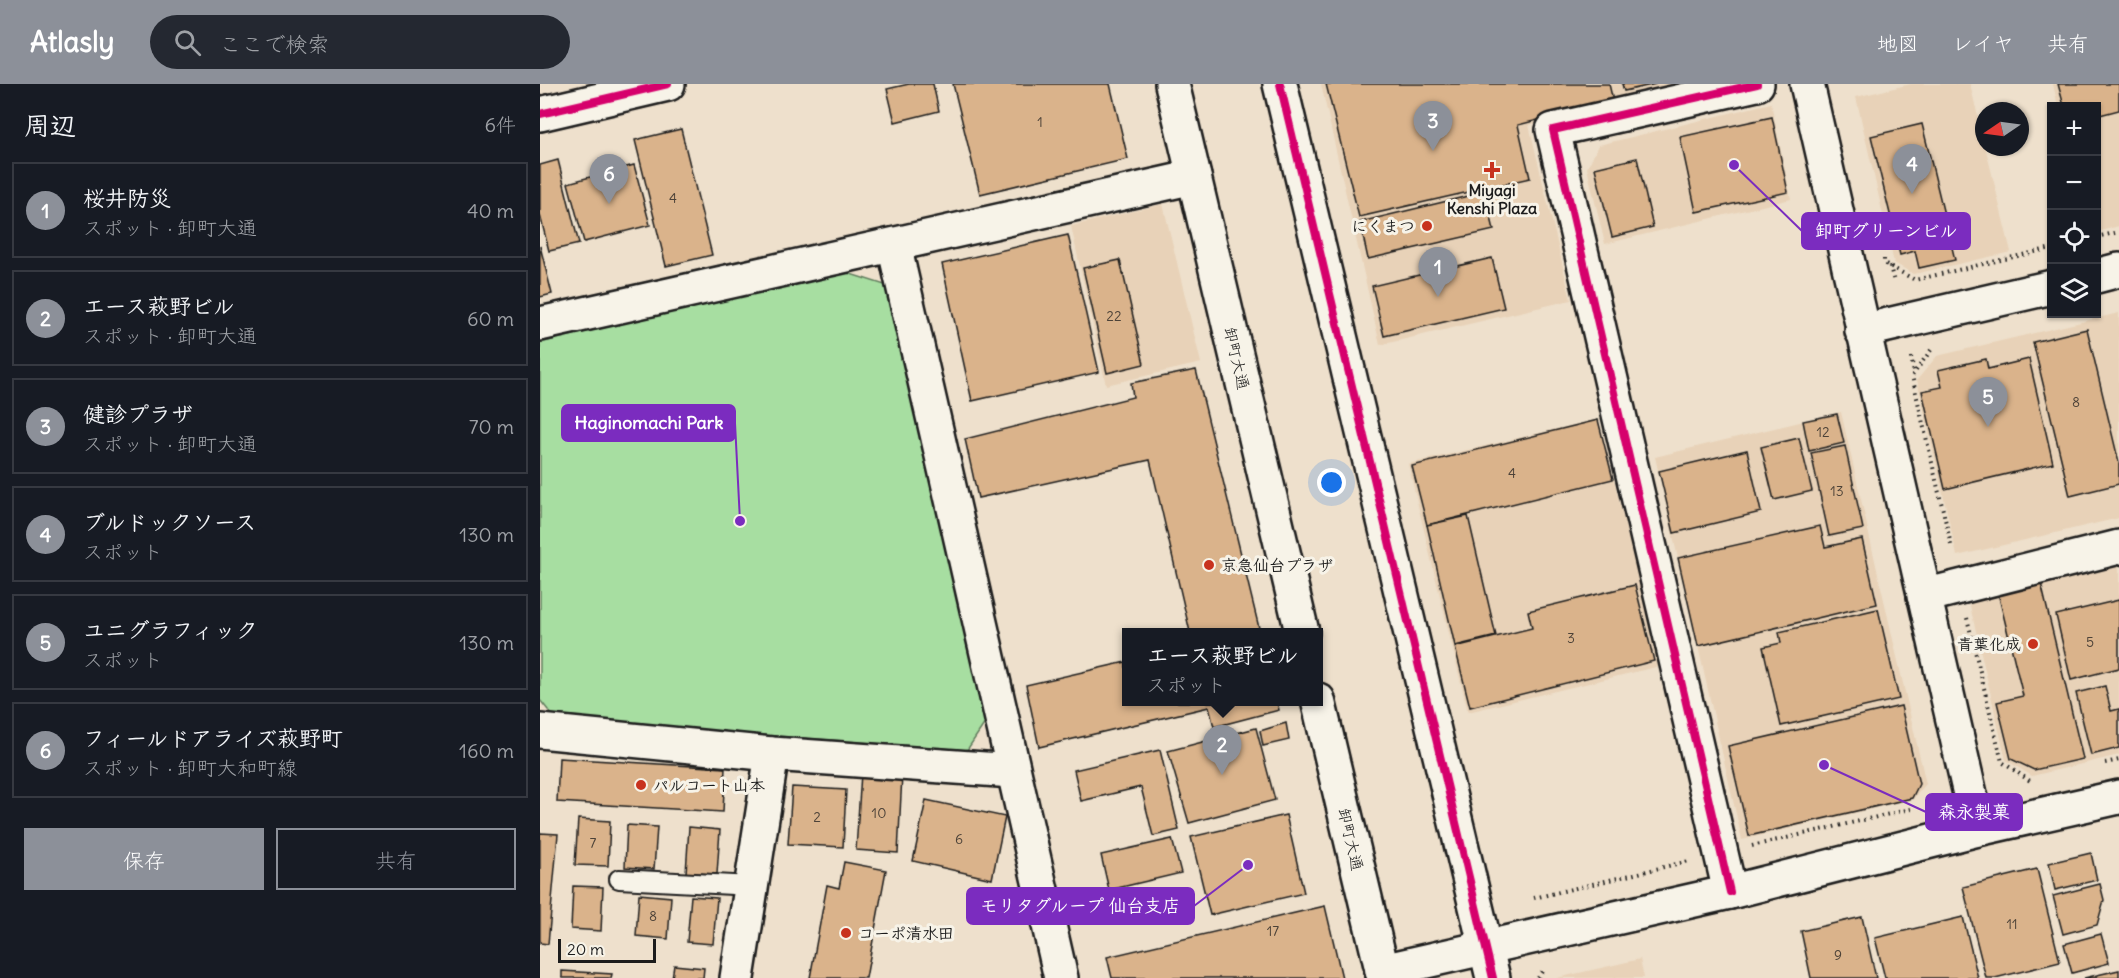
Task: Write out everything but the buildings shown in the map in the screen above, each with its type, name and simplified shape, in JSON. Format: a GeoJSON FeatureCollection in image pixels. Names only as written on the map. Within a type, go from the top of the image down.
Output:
{"type":"FeatureCollection","features":[{"type":"Feature","properties":{"kind":"street","name":"卸町大通"},"geometry":{"type":"LineString","coordinates":[[1172,84],[1301,628]]}},
{"type":"Feature","properties":{"kind":"street"},"geometry":{"type":"LineString","coordinates":[[1280,84],[1493,978]]}},
{"type":"Feature","properties":{"kind":"street"},"geometry":{"type":"LineString","coordinates":[[1730,892],[1553,130],[1757,84]]}},
{"type":"Feature","properties":{"kind":"street"},"geometry":{"type":"LineString","coordinates":[[1807,84],[1978,829]]}},
{"type":"Feature","properties":{"kind":"street"},"geometry":{"type":"LineString","coordinates":[[540,114],[655,85]]}},
{"type":"Feature","properties":{"kind":"street"},"geometry":{"type":"LineString","coordinates":[[540,324],[1194,177]]}},
{"type":"Feature","properties":{"kind":"street"},"geometry":{"type":"LineString","coordinates":[[894,245],[1061,978]]}},
{"type":"Feature","properties":{"kind":"street"},"geometry":{"type":"LineString","coordinates":[[2101,275],[2119,270]]}},
{"type":"Feature","properties":{"kind":"street"},"geometry":{"type":"LineString","coordinates":[[1862,331],[2047,287]]}},
{"type":"Feature","properties":{"kind":"street"},"geometry":{"type":"LineString","coordinates":[[1924,596],[2119,547]]}},
{"type":"Feature","properties":{"kind":"street","name":"卸町大通"},"geometry":{"type":"LineString","coordinates":[[1319,706],[1383,974]]}},
{"type":"Feature","properties":{"kind":"street"},"geometry":{"type":"LineString","coordinates":[[540,731],[772,754],[1013,771]]}},
{"type":"Feature","properties":{"kind":"street"},"geometry":{"type":"LineString","coordinates":[[737,978],[772,754]]}},
{"type":"Feature","properties":{"kind":"street"},"geometry":{"type":"LineString","coordinates":[[1383,974],[1486,946],[1730,892],[1978,829],[2119,797]]}},
{"type":"Feature","properties":{"kind":"lane"},"geometry":{"type":"LineString","coordinates":[[619,879],[752,886]]}},
{"type":"Feature","properties":{"kind":"path"},"geometry":{"type":"LineString","coordinates":[[2101,236],[2119,232]]}},
{"type":"Feature","properties":{"kind":"path"},"geometry":{"type":"LineString","coordinates":[[1882,251],[1884,263],[1915,280],[2047,249]]}},
{"type":"Feature","properties":{"kind":"path"},"geometry":{"type":"LineString","coordinates":[[1890,266],[1894,282]]}},
{"type":"Feature","properties":{"kind":"path"},"geometry":{"type":"LineString","coordinates":[[1934,348],[1912,376],[1951,545]]}},
{"type":"Feature","properties":{"kind":"path"},"geometry":{"type":"LineString","coordinates":[[1911,357],[1914,373]]}},
{"type":"Feature","properties":{"kind":"path"},"geometry":{"type":"LineString","coordinates":[[1965,608],[2002,762],[2030,781]]}},
{"type":"Feature","properties":{"kind":"path"},"geometry":{"type":"LineString","coordinates":[[1752,846],[1914,808]]}},
{"type":"Feature","properties":{"kind":"path"},"geometry":{"type":"LineString","coordinates":[[1534,898],[1699,859]]}},
{"type":"Feature","properties":{"kind":"shaded area"},"geometry":{"type":"Polygon","coordinates":[[[1321,84],[1697,84],[1529,125],[1571,300],[1380,345],[1321,84]]]}},
{"type":"Feature","properties":{"kind":"shaded area"},"geometry":{"type":"Polygon","coordinates":[[[1911,84],[1970,84],[1975,104],[1975,156],[1988,156],[2011,252],[1914,274],[1894,263],[1856,97],[1911,84]]]}},
{"type":"Feature","properties":{"kind":"shaded area"},"geometry":{"type":"Polygon","coordinates":[[[2053,84],[2119,84],[2119,226],[2101,231],[2101,102],[2057,102],[2053,84]]]}},
{"type":"Feature","properties":{"kind":"shaded area"},"geometry":{"type":"Polygon","coordinates":[[[1771,103],[1791,199],[1605,244],[1587,168],[1599,145],[1771,103]]]}},
{"type":"Feature","properties":{"kind":"shaded area"},"geometry":{"type":"Polygon","coordinates":[[[1163,204],[1201,363],[1106,385],[1071,226],[1163,204]]]}},
{"type":"Feature","properties":{"kind":"shaded area"},"geometry":{"type":"Polygon","coordinates":[[[2119,313],[2119,518],[1957,556],[1917,380],[1937,356],[2119,313]]]}},
{"type":"Feature","properties":{"kind":"shaded area"},"geometry":{"type":"Polygon","coordinates":[[[1841,412],[1926,784],[1913,799],[1742,840],[1655,457],[1841,412]]]}},
{"type":"Feature","properties":{"kind":"shaded area"},"geometry":{"type":"Polygon","coordinates":[[[1599,419],[1660,666],[1468,712],[1408,464],[1599,419]]]}},
{"type":"Feature","properties":{"kind":"shaded area"},"geometry":{"type":"Polygon","coordinates":[[[2119,556],[2119,755],[2032,776],[2006,760],[1967,593],[2119,556]]]}},
{"type":"Feature","properties":{"kind":"shaded area"},"geometry":{"type":"Polygon","coordinates":[[[1640,959],[1644,978],[1557,978],[1640,959]]]}},
{"type":"Feature","properties":{"kind":"green space"},"geometry":{"type":"Polygon","coordinates":[[[841,271],[885,285],[987,720],[967,750],[556,720],[540,700],[540,343],[841,271]]]}},
{"type":"Feature","properties":{"kind":"cycle path"},"geometry":{"type":"LineString","coordinates":[[540,114],[668,84]]}},
{"type":"Feature","properties":{"kind":"cycle path"},"geometry":{"type":"LineString","coordinates":[[1280,84],[1493,978]]}},
{"type":"Feature","properties":{"kind":"cycle path"},"geometry":{"type":"LineString","coordinates":[[1730,892],[1553,130],[1757,84]]}},
{"type":"Feature","properties":{"kind":"place","name":"健診プラザ"},"geometry":{"type":"Point","coordinates":[1433,151]}},
{"type":"Feature","properties":{"kind":"place","name":"卸町グリーンビル"},"geometry":{"type":"Point","coordinates":[1734,165]}},
{"type":"Feature","properties":{"kind":"place","name":"Miyagi Kenshi Plaza"},"geometry":{"type":"Point","coordinates":[1492,170]}},
{"type":"Feature","properties":{"kind":"place","name":"ブルドックソース"},"geometry":{"type":"Point","coordinates":[1912,194]}},
{"type":"Feature","properties":{"kind":"place","name":"フィールドアライズ萩野町"},"geometry":{"type":"Point","coordinates":[609,204]}},
{"type":"Feature","properties":{"kind":"place","name":"にくまつ"},"geometry":{"type":"Point","coordinates":[1427,226]}},
{"type":"Feature","properties":{"kind":"place","name":"桜井防災"},"geometry":{"type":"Point","coordinates":[1438,297]}},
{"type":"Feature","properties":{"kind":"place","name":"ユニグラフィック"},"geometry":{"type":"Point","coordinates":[1988,427]}},
{"type":"Feature","properties":{"kind":"place","name":"Haginomachi Park"},"geometry":{"type":"Point","coordinates":[740,521]}},
{"type":"Feature","properties":{"kind":"place","name":"京急仙台プラザ"},"geometry":{"type":"Point","coordinates":[1209,565]}},
{"type":"Feature","properties":{"kind":"place","name":"青葉化成"},"geometry":{"type":"Point","coordinates":[2033,644]}},
{"type":"Feature","properties":{"kind":"place","name":"森永製菓"},"geometry":{"type":"Point","coordinates":[1824,765]}},
{"type":"Feature","properties":{"kind":"place","name":"エース萩野ビル"},"geometry":{"type":"Point","coordinates":[1222,775]}},
{"type":"Feature","properties":{"kind":"place","name":"パルコート山本"},"geometry":{"type":"Point","coordinates":[641,785]}},
{"type":"Feature","properties":{"kind":"place","name":"モリタグループ 仙台支店"},"geometry":{"type":"Point","coordinates":[1248,865]}},
{"type":"Feature","properties":{"kind":"place","name":"コーポ清水田"},"geometry":{"type":"Point","coordinates":[846,933]}}]}
